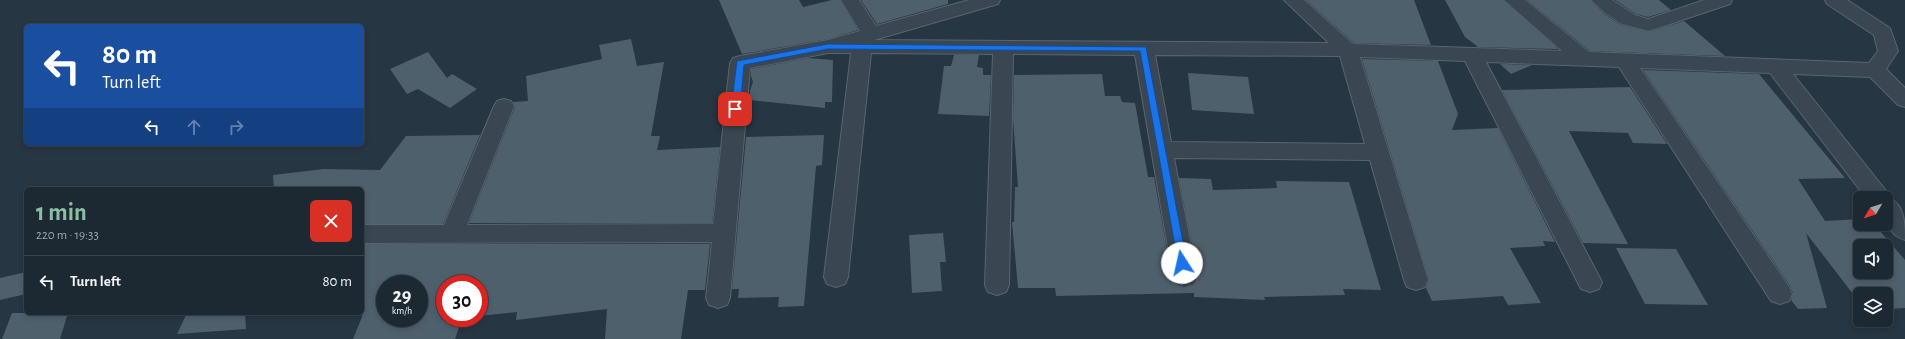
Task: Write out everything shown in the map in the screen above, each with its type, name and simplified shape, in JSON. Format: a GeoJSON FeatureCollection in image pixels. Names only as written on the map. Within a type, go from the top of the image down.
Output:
{"type":"FeatureCollection","features":[{"type":"Feature","properties":{"kind":"street"},"geometry":{"type":"LineString","coordinates":[[836,277],[867,40],[850,0]]}},
{"type":"Feature","properties":{"kind":"street"},"geometry":{"type":"LineString","coordinates":[[718,298],[740,63],[867,40],[991,0]]}},
{"type":"Feature","properties":{"kind":"street"},"geometry":{"type":"LineString","coordinates":[[1293,0],[1348,50],[1416,280]]}},
{"type":"Feature","properties":{"kind":"street"},"geometry":{"type":"LineString","coordinates":[[1513,0],[1584,59]]}},
{"type":"Feature","properties":{"kind":"street"},"geometry":{"type":"LineString","coordinates":[[1600,0],[1621,16],[1636,24],[1649,24],[1723,0]]}},
{"type":"Feature","properties":{"kind":"street"},"geometry":{"type":"LineString","coordinates":[[1834,0],[1883,32],[1888,51],[1875,70]]}},
{"type":"Feature","properties":{"kind":"street"},"geometry":{"type":"LineString","coordinates":[[867,40],[1003,48],[1348,50],[1875,70],[1905,100]]}},
{"type":"Feature","properties":{"kind":"street"},"geometry":{"type":"LineString","coordinates":[[997,285],[1003,48]]}},
{"type":"Feature","properties":{"kind":"street"},"geometry":{"type":"LineString","coordinates":[[1144,49],[1185,277]]}},
{"type":"Feature","properties":{"kind":"street"},"geometry":{"type":"LineString","coordinates":[[1472,55],[1590,282]]}},
{"type":"Feature","properties":{"kind":"street"},"geometry":{"type":"LineString","coordinates":[[1625,61],[1780,294]]}},
{"type":"Feature","properties":{"kind":"street"},"geometry":{"type":"LineString","coordinates":[[1776,66],[1874,191]]}},
{"type":"Feature","properties":{"kind":"street"},"geometry":{"type":"LineString","coordinates":[[452,234],[504,106]]}},
{"type":"Feature","properties":{"kind":"street"},"geometry":{"type":"LineString","coordinates":[[1162,150],[1378,152]]}},
{"type":"Feature","properties":{"kind":"street"},"geometry":{"type":"LineString","coordinates":[[1893,215],[1905,231]]}},
{"type":"Feature","properties":{"kind":"street"},"geometry":{"type":"LineString","coordinates":[[364,234],[724,233]]}},
{"type":"Feature","properties":{"kind":"building"},"geometry":{"type":"Polygon","coordinates":[[[719,0],[799,0],[803,7],[832,0],[840,0],[858,30],[828,39],[742,54],[719,0]]]}},
{"type":"Feature","properties":{"kind":"building"},"geometry":{"type":"Polygon","coordinates":[[[861,0],[948,0],[948,4],[877,24],[861,0]]]}},
{"type":"Feature","properties":{"kind":"building"},"geometry":{"type":"Polygon","coordinates":[[[1306,0],[1414,0],[1431,45],[1354,43],[1306,0]]]}},
{"type":"Feature","properties":{"kind":"building"},"geometry":{"type":"Polygon","coordinates":[[[1445,0],[1503,0],[1558,49],[1478,47],[1465,37],[1445,0]]]}},
{"type":"Feature","properties":{"kind":"building"},"geometry":{"type":"Polygon","coordinates":[[[1527,0],[1590,0],[1604,14],[1621,25],[1649,32],[1684,21],[1725,56],[1590,51],[1527,0]]]}},
{"type":"Feature","properties":{"kind":"building"},"geometry":{"type":"Polygon","coordinates":[[[1615,0],[1659,0],[1671,10],[1648,17],[1636,14],[1615,0]]]}},
{"type":"Feature","properties":{"kind":"building"},"geometry":{"type":"Polygon","coordinates":[[[631,39],[637,66],[664,62],[651,136],[660,136],[657,150],[720,147],[712,223],[469,223],[515,107],[513,102],[528,101],[526,76],[602,59],[599,45],[631,39]]]}},
{"type":"Feature","properties":{"kind":"building"},"geometry":{"type":"Polygon","coordinates":[[[428,52],[447,78],[452,74],[477,89],[450,108],[418,89],[407,94],[390,69],[428,52]]]}},
{"type":"Feature","properties":{"kind":"building"},"geometry":{"type":"Polygon","coordinates":[[[954,55],[979,55],[977,67],[983,68],[983,75],[991,75],[989,116],[938,114],[944,66],[951,66],[954,55]]]}},
{"type":"Feature","properties":{"kind":"building"},"geometry":{"type":"Polygon","coordinates":[[[808,58],[833,60],[832,102],[825,102],[825,108],[749,100],[753,82],[751,69],[808,58]]]}},
{"type":"Feature","properties":{"kind":"building"},"geometry":{"type":"Polygon","coordinates":[[[1362,59],[1438,61],[1458,114],[1452,130],[1498,128],[1555,242],[1543,241],[1545,246],[1510,248],[1541,303],[1508,305],[1503,296],[1432,301],[1426,288],[1429,280],[1362,59]]]}},
{"type":"Feature","properties":{"kind":"building"},"geometry":{"type":"Polygon","coordinates":[[[1500,64],[1532,65],[1511,74],[1500,64]]]}},
{"type":"Feature","properties":{"kind":"building"},"geometry":{"type":"Polygon","coordinates":[[[1643,70],[1759,74],[1845,178],[1798,179],[1825,221],[1853,219],[1853,231],[1880,231],[1887,239],[1853,239],[1853,279],[1893,279],[1893,246],[1905,260],[1905,308],[1893,309],[1893,287],[1853,287],[1853,294],[1806,233],[1827,308],[1798,309],[1791,300],[1793,293],[1790,286],[1643,70]]]}},
{"type":"Feature","properties":{"kind":"building"},"geometry":{"type":"Polygon","coordinates":[[[1188,73],[1248,77],[1254,114],[1192,110],[1188,73]]]}},
{"type":"Feature","properties":{"kind":"building"},"geometry":{"type":"Polygon","coordinates":[[[1102,74],[1105,96],[1120,96],[1122,102],[1135,103],[1148,177],[1154,177],[1172,277],[1176,285],[1185,288],[1194,285],[1198,277],[1179,178],[1211,179],[1213,190],[1277,188],[1276,181],[1349,182],[1381,290],[1343,289],[1345,295],[1264,297],[1265,300],[1194,297],[1194,293],[1056,296],[1055,288],[1018,288],[1012,222],[1014,222],[1015,187],[1018,187],[1013,118],[1014,75],[1102,74]]]}},
{"type":"Feature","properties":{"kind":"building"},"geometry":{"type":"Polygon","coordinates":[[[1630,87],[1667,144],[1633,143],[1628,133],[1569,131],[1628,244],[1583,243],[1502,90],[1630,87]]]}},
{"type":"Feature","properties":{"kind":"building"},"geometry":{"type":"Polygon","coordinates":[[[480,135],[443,224],[364,224],[364,187],[274,187],[273,175],[324,169],[380,170],[406,136],[480,135]]]}},
{"type":"Feature","properties":{"kind":"building"},"geometry":{"type":"Polygon","coordinates":[[[824,135],[822,165],[816,166],[804,306],[778,307],[779,297],[738,298],[739,289],[732,289],[746,137],[824,135]]]}},
{"type":"Feature","properties":{"kind":"building"},"geometry":{"type":"Polygon","coordinates":[[[943,233],[946,262],[940,262],[942,291],[912,293],[909,235],[943,233]]]}},
{"type":"Feature","properties":{"kind":"building"},"geometry":{"type":"Polygon","coordinates":[[[364,244],[710,244],[705,290],[688,290],[681,339],[605,339],[607,309],[516,320],[517,312],[488,315],[488,275],[436,275],[436,327],[459,327],[455,339],[353,339],[362,315],[364,315],[364,244]]]}},
{"type":"Feature","properties":{"kind":"building"},"geometry":{"type":"Polygon","coordinates":[[[1616,248],[1676,249],[1708,305],[1645,304],[1616,248]]]}},
{"type":"Feature","properties":{"kind":"building"},"geometry":{"type":"Polygon","coordinates":[[[24,272],[24,294],[0,300],[0,278],[24,272]]]}},
{"type":"Feature","properties":{"kind":"building"},"geometry":{"type":"Polygon","coordinates":[[[12,313],[24,313],[24,315],[67,315],[60,339],[2,339],[12,313]]]}},
{"type":"Feature","properties":{"kind":"building"},"geometry":{"type":"Polygon","coordinates":[[[186,315],[245,315],[246,329],[177,334],[186,315]]]}},
{"type":"Feature","properties":{"kind":"route"},"geometry":{"type":"LineString","coordinates":[[735,109],[740,63],[828,46],[1144,49],[1182,263]]}}]}
